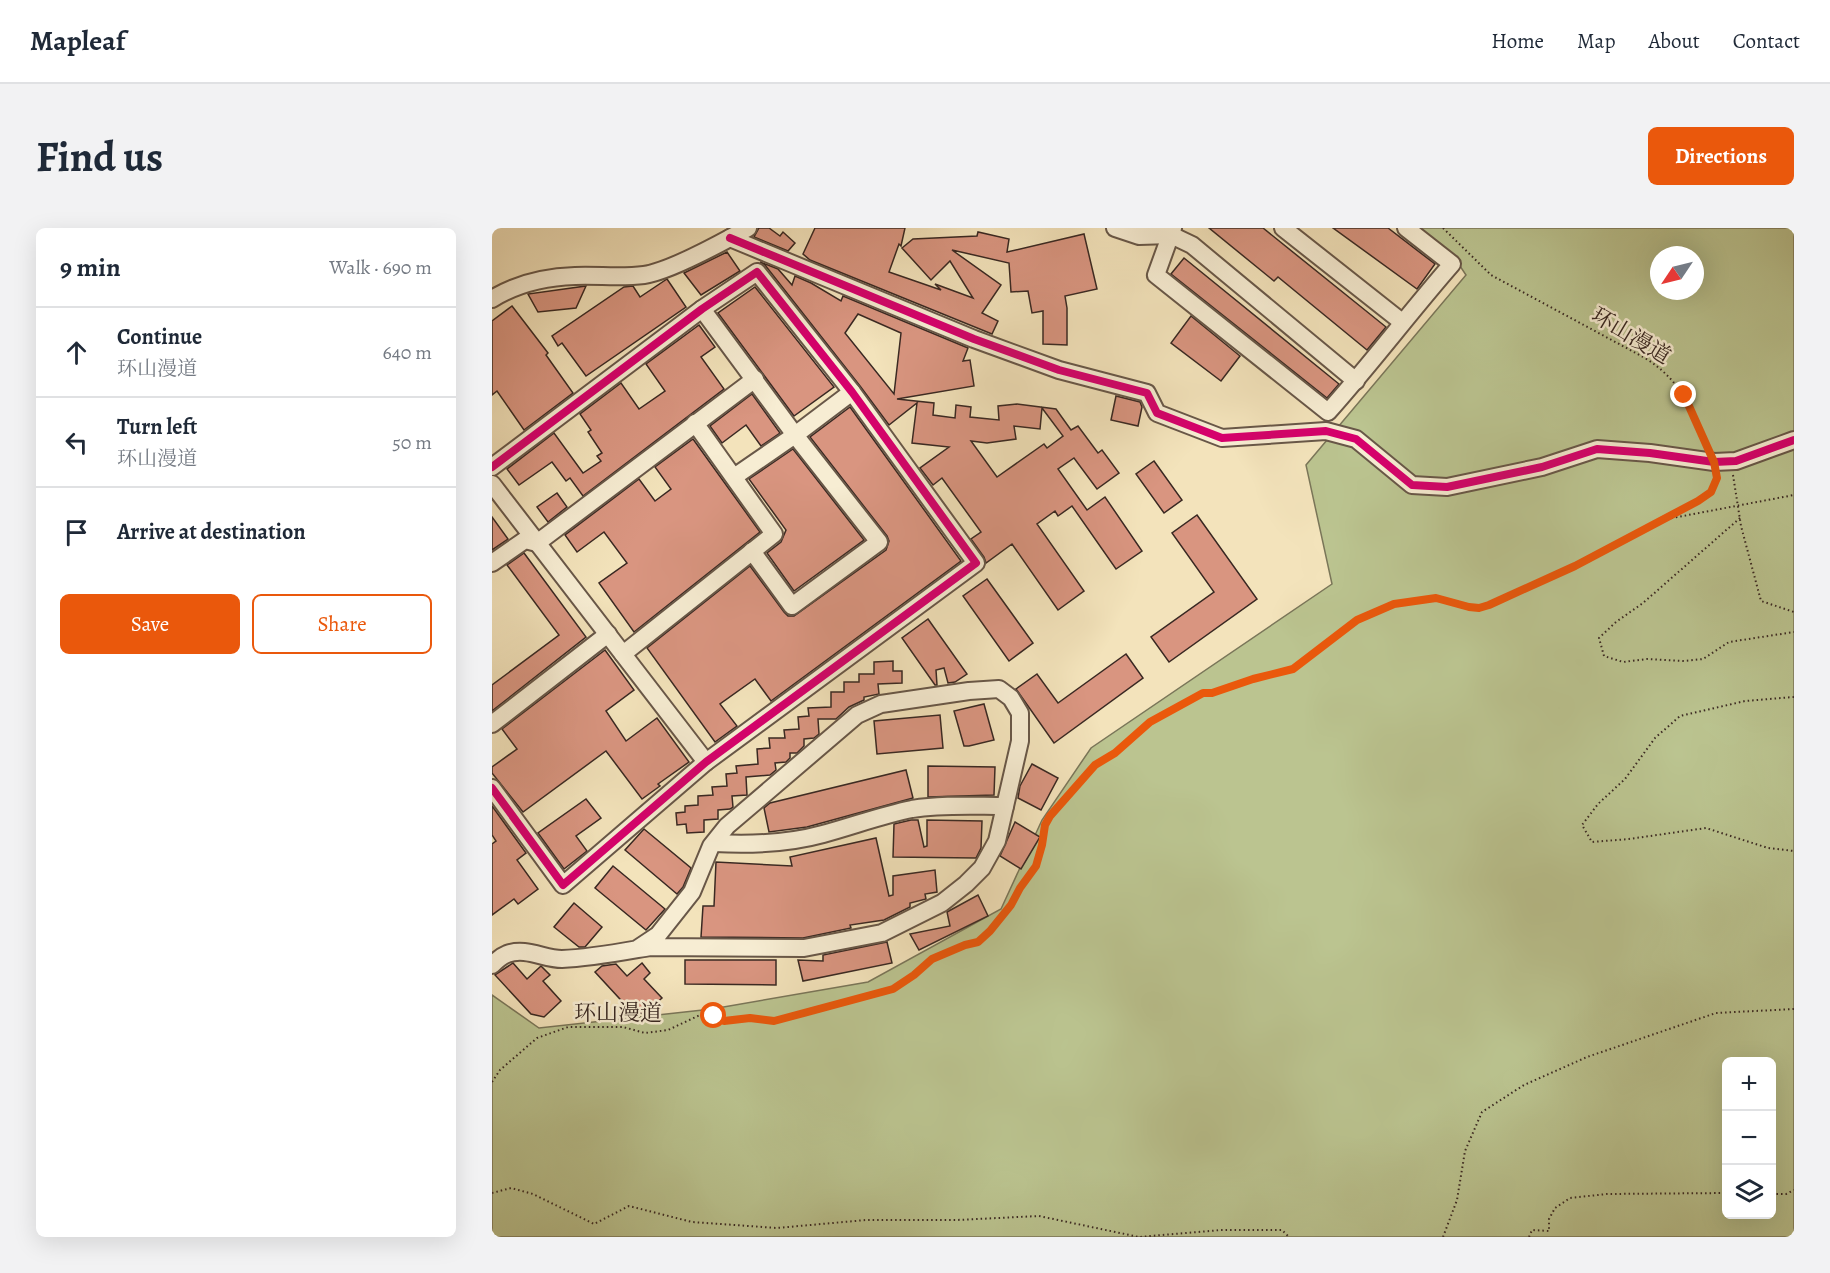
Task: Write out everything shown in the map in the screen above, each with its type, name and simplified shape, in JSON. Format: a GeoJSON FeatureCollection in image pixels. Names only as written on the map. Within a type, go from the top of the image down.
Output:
{"type":"FeatureCollection","features":[{"type":"Feature","properties":{"kind":"street"},"geometry":{"type":"LineString","coordinates":[[492,299],[507,290],[535,281],[572,276],[645,275],[686,259],[747,228]]}},
{"type":"Feature","properties":{"kind":"street"},"geometry":{"type":"LineString","coordinates":[[1115,228],[1139,236],[1172,231],[1356,381]]}},
{"type":"Feature","properties":{"kind":"street"},"geometry":{"type":"LineString","coordinates":[[1283,228],[1402,322]]}},
{"type":"Feature","properties":{"kind":"street"},"geometry":{"type":"LineString","coordinates":[[1172,231],[1155,275],[1328,412],[1452,264],[1406,228]]}},
{"type":"Feature","properties":{"kind":"street"},"geometry":{"type":"LineString","coordinates":[[730,238],[974,339],[1059,370],[1147,393],[1157,413],[1222,438],[1326,431],[1356,439],[1412,485],[1447,487],[1542,467],[1597,448],[1736,461],[1794,440]]}},
{"type":"Feature","properties":{"kind":"street"},"geometry":{"type":"LineString","coordinates":[[492,467],[702,309],[757,272],[852,392],[976,563],[706,762],[563,885],[492,788]]}},
{"type":"Feature","properties":{"kind":"street"},"geometry":{"type":"LineString","coordinates":[[702,309],[795,435],[879,542],[792,606],[752,551]]}},
{"type":"Feature","properties":{"kind":"street"},"geometry":{"type":"LineString","coordinates":[[537,543],[755,379]]}},
{"type":"Feature","properties":{"kind":"street"},"geometry":{"type":"LineString","coordinates":[[734,477],[852,392]]}},
{"type":"Feature","properties":{"kind":"street"},"geometry":{"type":"LineString","coordinates":[[623,654],[774,534],[695,423]]}},
{"type":"Feature","properties":{"kind":"street"},"geometry":{"type":"LineString","coordinates":[[493,488],[706,762]]}},
{"type":"Feature","properties":{"kind":"street"},"geometry":{"type":"LineString","coordinates":[[492,563],[525,540],[537,543]]}},
{"type":"Feature","properties":{"kind":"street"},"geometry":{"type":"LineString","coordinates":[[492,724],[608,634]]}},
{"type":"Feature","properties":{"kind":"street"},"geometry":{"type":"LineString","coordinates":[[492,965],[507,954],[532,952],[560,959],[637,949],[650,947],[804,948],[882,933],[942,903],[982,868],[997,841],[1020,741],[1020,713],[1011,698],[999,689],[969,691],[881,704],[857,715],[727,826],[714,843],[692,892],[658,935],[637,949]]}},
{"type":"Feature","properties":{"kind":"street"},"geometry":{"type":"LineString","coordinates":[[714,843],[771,844],[822,834],[913,809],[1005,806]]}},
{"type":"Feature","properties":{"kind":"path"},"geometry":{"type":"LineString","coordinates":[[1721,461],[1738,506],[1761,601],[1794,612]]}},
{"type":"Feature","properties":{"kind":"path"},"geometry":{"type":"LineString","coordinates":[[1663,520],[1794,495]]}},
{"type":"Feature","properties":{"kind":"path"},"geometry":{"type":"LineString","coordinates":[[1740,518],[1643,603],[1616,622],[1599,638],[1604,656],[1623,662],[1647,659],[1684,662],[1703,659],[1729,642],[1794,632]]}},
{"type":"Feature","properties":{"kind":"path"},"geometry":{"type":"LineString","coordinates":[[1794,697],[1745,701],[1680,716],[1655,738],[1625,778],[1598,804],[1582,825],[1592,842],[1706,828],[1768,848],[1794,851]]}},
{"type":"Feature","properties":{"kind":"path"},"geometry":{"type":"LineString","coordinates":[[1443,1237],[1457,1200],[1464,1151],[1482,1112],[1524,1085],[1587,1057],[1716,1012],[1794,1010]]}},
{"type":"Feature","properties":{"kind":"path"},"geometry":{"type":"LineString","coordinates":[[492,1192],[511,1188],[533,1194],[594,1224],[629,1206],[692,1222],[777,1228],[866,1220],[957,1220],[1040,1216],[1139,1237],[1221,1230],[1282,1230],[1289,1237]]}},
{"type":"Feature","properties":{"kind":"path"},"geometry":{"type":"LineString","coordinates":[[1776,1194],[1786,1194],[1794,1190]]}},
{"type":"Feature","properties":{"kind":"path"},"geometry":{"type":"LineString","coordinates":[[1529,1237],[1532,1230],[1549,1231],[1549,1219],[1555,1208],[1570,1198],[1607,1194],[1722,1193]]}},
{"type":"Feature","properties":{"kind":"green space"},"geometry":{"type":"Polygon","coordinates":[[[1413,228],[1794,228],[1794,1237],[492,1237],[492,995],[539,1028],[712,1009],[868,982],[1001,909],[1042,820],[1091,748],[1332,584],[1306,465],[1466,275],[1458,263],[1413,228]]]}},
{"type":"Feature","properties":{"kind":"building"},"geometry":{"type":"Polygon","coordinates":[[[759,228],[769,228],[780,236],[783,232],[795,243],[788,251],[754,237],[759,228]]]}},
{"type":"Feature","properties":{"kind":"building"},"geometry":{"type":"Polygon","coordinates":[[[815,228],[905,228],[901,246],[899,244],[889,272],[941,290],[935,284],[973,298],[950,261],[931,280],[902,248],[913,239],[977,236],[978,232],[1009,239],[1007,252],[1084,234],[1097,289],[1065,296],[1067,345],[1043,344],[1043,311],[1032,313],[1028,291],[1011,292],[1009,263],[952,250],[1001,285],[982,313],[998,321],[992,334],[810,260],[803,254],[815,228]]]}},
{"type":"Feature","properties":{"kind":"building"},"geometry":{"type":"Polygon","coordinates":[[[1209,228],[1263,228],[1386,327],[1367,350],[1278,277],[1274,281],[1209,228]]]}},
{"type":"Feature","properties":{"kind":"building"},"geometry":{"type":"Polygon","coordinates":[[[1333,228],[1388,228],[1435,264],[1417,289],[1333,228]]]}},
{"type":"Feature","properties":{"kind":"building"},"geometry":{"type":"Polygon","coordinates":[[[727,252],[740,271],[701,295],[684,273],[727,252]]]}},
{"type":"Feature","properties":{"kind":"building"},"geometry":{"type":"Polygon","coordinates":[[[1184,258],[1339,384],[1327,398],[1171,274],[1184,258]]]}},
{"type":"Feature","properties":{"kind":"building"},"geometry":{"type":"Polygon","coordinates":[[[760,262],[778,269],[792,285],[795,276],[841,301],[843,296],[968,348],[963,361],[970,360],[974,386],[897,399],[934,403],[933,415],[955,418],[956,405],[971,407],[970,417],[999,420],[998,406],[1017,404],[1056,409],[1071,430],[1078,426],[1098,453],[1102,450],[1119,473],[1097,489],[1074,458],[1058,469],[1087,510],[1105,497],[1142,551],[1116,569],[1072,506],[1058,516],[1055,511],[1037,524],[1084,591],[1058,610],[1012,544],[986,563],[971,539],[981,532],[942,478],[933,485],[920,468],[949,447],[912,443],[917,403],[889,425],[765,265],[760,262]],[[858,314],[845,333],[894,394],[901,333],[858,314]],[[1042,408],[1040,429],[1014,426],[1016,439],[987,443],[971,441],[997,477],[1044,444],[1047,448],[1063,436],[1042,408]]]}},
{"type":"Feature","properties":{"kind":"building"},"geometry":{"type":"Polygon","coordinates":[[[667,279],[686,307],[586,376],[562,343],[558,346],[552,336],[624,287],[633,286],[640,297],[667,279]]]}},
{"type":"Feature","properties":{"kind":"building"},"geometry":{"type":"Polygon","coordinates":[[[586,286],[576,308],[538,312],[528,294],[586,286]]]}},
{"type":"Feature","properties":{"kind":"building"},"geometry":{"type":"Polygon","coordinates":[[[755,287],[834,387],[794,416],[718,313],[755,287]]]}},
{"type":"Feature","properties":{"kind":"building"},"geometry":{"type":"Polygon","coordinates":[[[512,306],[548,353],[546,355],[573,393],[524,430],[497,391],[492,395],[492,321],[512,306]]]}},
{"type":"Feature","properties":{"kind":"building"},"geometry":{"type":"Polygon","coordinates":[[[1191,316],[1240,356],[1221,381],[1171,343],[1191,316]]]}},
{"type":"Feature","properties":{"kind":"building"},"geometry":{"type":"Polygon","coordinates":[[[699,325],[715,347],[701,357],[724,389],[583,496],[570,478],[566,481],[552,462],[519,485],[507,469],[554,433],[583,473],[601,461],[597,456],[602,453],[588,432],[591,430],[580,414],[621,383],[639,409],[665,391],[646,364],[699,325]]]}},
{"type":"Feature","properties":{"kind":"building"},"geometry":{"type":"Polygon","coordinates":[[[752,394],[780,433],[761,446],[746,425],[722,443],[710,426],[752,394]]]}},
{"type":"Feature","properties":{"kind":"building"},"geometry":{"type":"Polygon","coordinates":[[[1116,396],[1140,402],[1142,407],[1138,426],[1111,420],[1116,396]]]}},
{"type":"Feature","properties":{"kind":"building"},"geometry":{"type":"Polygon","coordinates":[[[850,407],[961,561],[771,701],[755,679],[720,704],[737,726],[715,742],[647,648],[750,566],[784,612],[788,616],[794,616],[886,550],[889,541],[887,536],[810,437],[850,407]]]}},
{"type":"Feature","properties":{"kind":"building"},"geometry":{"type":"Polygon","coordinates":[[[693,439],[760,532],[634,632],[599,583],[627,563],[604,532],[577,552],[565,535],[639,479],[655,501],[671,489],[655,467],[693,439]]]}},
{"type":"Feature","properties":{"kind":"building"},"geometry":{"type":"Polygon","coordinates":[[[793,449],[864,540],[794,591],[767,553],[781,542],[786,530],[749,479],[793,449]]]}},
{"type":"Feature","properties":{"kind":"building"},"geometry":{"type":"Polygon","coordinates":[[[1154,461],[1182,500],[1164,513],[1136,474],[1154,461]]]}},
{"type":"Feature","properties":{"kind":"building"},"geometry":{"type":"Polygon","coordinates":[[[557,493],[567,507],[548,522],[537,507],[557,493]]]}},
{"type":"Feature","properties":{"kind":"building"},"geometry":{"type":"Polygon","coordinates":[[[1197,515],[1257,599],[1169,662],[1151,637],[1214,592],[1172,533],[1197,515]]]}},
{"type":"Feature","properties":{"kind":"building"},"geometry":{"type":"Polygon","coordinates":[[[492,517],[508,539],[492,550],[492,517]]]}},
{"type":"Feature","properties":{"kind":"building"},"geometry":{"type":"Polygon","coordinates":[[[524,553],[586,637],[492,711],[492,685],[559,635],[507,565],[524,553]]]}},
{"type":"Feature","properties":{"kind":"building"},"geometry":{"type":"Polygon","coordinates":[[[987,579],[1033,643],[1009,661],[963,596],[987,579]]]}},
{"type":"Feature","properties":{"kind":"building"},"geometry":{"type":"Polygon","coordinates":[[[928,619],[967,674],[955,682],[948,683],[944,668],[936,670],[937,685],[935,685],[902,638],[928,619]]]}},
{"type":"Feature","properties":{"kind":"building"},"geometry":{"type":"Polygon","coordinates":[[[605,650],[634,690],[606,711],[626,741],[657,718],[689,762],[658,784],[660,786],[642,799],[606,751],[523,812],[492,773],[492,767],[517,749],[502,729],[605,650]]]}},
{"type":"Feature","properties":{"kind":"building"},"geometry":{"type":"Polygon","coordinates":[[[1126,654],[1143,678],[1054,743],[1016,689],[1037,674],[1058,703],[1126,654]]]}},
{"type":"Feature","properties":{"kind":"building"},"geometry":{"type":"Polygon","coordinates":[[[893,661],[893,671],[902,671],[902,683],[878,684],[879,694],[864,697],[864,700],[849,707],[836,719],[818,719],[819,734],[814,738],[804,739],[804,746],[797,753],[790,753],[790,758],[786,762],[775,763],[776,770],[770,775],[746,777],[747,795],[732,796],[733,807],[718,810],[718,819],[704,820],[704,832],[687,833],[686,824],[677,825],[676,813],[685,812],[685,806],[698,805],[698,796],[713,795],[712,787],[727,786],[726,774],[737,773],[736,766],[758,764],[757,749],[770,748],[769,738],[785,738],[784,730],[799,729],[798,717],[809,716],[808,708],[831,707],[831,692],[844,692],[844,682],[859,682],[859,674],[874,674],[874,662],[893,661]]]}},
{"type":"Feature","properties":{"kind":"building"},"geometry":{"type":"Polygon","coordinates":[[[984,704],[994,740],[964,746],[954,711],[984,704]]]}},
{"type":"Feature","properties":{"kind":"building"},"geometry":{"type":"Polygon","coordinates":[[[940,715],[943,748],[877,754],[874,721],[940,715]]]}},
{"type":"Feature","properties":{"kind":"building"},"geometry":{"type":"Polygon","coordinates":[[[1032,764],[1058,778],[1041,810],[1018,798],[1020,786],[1032,764]]]}},
{"type":"Feature","properties":{"kind":"building"},"geometry":{"type":"Polygon","coordinates":[[[928,766],[995,767],[994,795],[928,797],[928,766]]]}},
{"type":"Feature","properties":{"kind":"building"},"geometry":{"type":"Polygon","coordinates":[[[906,770],[913,798],[807,827],[769,832],[764,808],[770,803],[906,770]]]}},
{"type":"Feature","properties":{"kind":"building"},"geometry":{"type":"Polygon","coordinates":[[[586,799],[601,818],[576,836],[587,851],[564,869],[538,833],[586,799]]]}},
{"type":"Feature","properties":{"kind":"building"},"geometry":{"type":"Polygon","coordinates":[[[492,806],[526,853],[517,860],[538,889],[518,904],[514,899],[492,915],[492,844],[496,841],[492,835],[492,806]]]}},
{"type":"Feature","properties":{"kind":"building"},"geometry":{"type":"Polygon","coordinates":[[[918,820],[924,847],[927,846],[927,820],[982,821],[981,848],[976,858],[893,857],[894,824],[918,820]]]}},
{"type":"Feature","properties":{"kind":"building"},"geometry":{"type":"Polygon","coordinates":[[[1015,822],[1040,837],[1021,869],[1000,856],[1015,822]]]}},
{"type":"Feature","properties":{"kind":"building"},"geometry":{"type":"Polygon","coordinates":[[[644,829],[691,868],[683,887],[677,894],[625,850],[644,829]]]}},
{"type":"Feature","properties":{"kind":"building"},"geometry":{"type":"Polygon","coordinates":[[[876,838],[889,896],[893,895],[893,876],[935,870],[937,892],[925,894],[926,899],[910,903],[910,907],[884,920],[850,925],[851,928],[803,938],[701,937],[703,906],[714,906],[716,862],[792,866],[790,857],[876,838]]]}},
{"type":"Feature","properties":{"kind":"building"},"geometry":{"type":"Polygon","coordinates":[[[613,866],[665,909],[646,930],[595,888],[613,866]]]}},
{"type":"Feature","properties":{"kind":"building"},"geometry":{"type":"Polygon","coordinates":[[[978,895],[988,916],[919,950],[910,934],[950,926],[947,912],[978,895]]]}},
{"type":"Feature","properties":{"kind":"building"},"geometry":{"type":"Polygon","coordinates":[[[574,903],[602,927],[585,947],[579,947],[554,927],[574,903]]]}},
{"type":"Feature","properties":{"kind":"building"},"geometry":{"type":"Polygon","coordinates":[[[887,942],[892,963],[803,981],[798,960],[823,961],[823,955],[887,942]]]}},
{"type":"Feature","properties":{"kind":"building"},"geometry":{"type":"Polygon","coordinates":[[[685,960],[776,960],[776,985],[685,984],[685,960]]]}},
{"type":"Feature","properties":{"kind":"building"},"geometry":{"type":"Polygon","coordinates":[[[513,963],[527,979],[541,966],[550,975],[543,981],[561,1001],[544,1017],[531,1014],[495,975],[513,963]]]}},
{"type":"Feature","properties":{"kind":"building"},"geometry":{"type":"Polygon","coordinates":[[[642,963],[650,973],[644,979],[662,998],[644,1014],[631,1011],[595,972],[602,966],[616,964],[627,976],[642,963]]]}},
{"type":"Feature","properties":{"kind":"cycle path"},"geometry":{"type":"LineString","coordinates":[[730,238],[974,339],[1059,370],[1147,393],[1157,413],[1222,438],[1326,431],[1356,439],[1412,485],[1447,487],[1542,467],[1597,449],[1650,453],[1714,462],[1736,461],[1794,440]]}},
{"type":"Feature","properties":{"kind":"cycle path"},"geometry":{"type":"LineString","coordinates":[[492,467],[702,309],[757,272],[852,392],[976,563],[706,762],[563,885],[492,788]]}},
{"type":"Feature","properties":{"kind":"route"},"geometry":{"type":"LineString","coordinates":[[714,1016],[724,1021],[750,1018],[774,1021],[882,993],[893,989],[914,975],[932,959],[978,942],[1011,905],[1036,866],[1045,825],[1065,797],[1095,765],[1115,753],[1150,722],[1174,708],[1203,693],[1212,693],[1293,669],[1357,620],[1394,604],[1436,598],[1469,607],[1479,608],[1489,605],[1575,566],[1698,501],[1711,492],[1716,485],[1717,478],[1714,462],[1692,408],[1684,395]]}}]}
